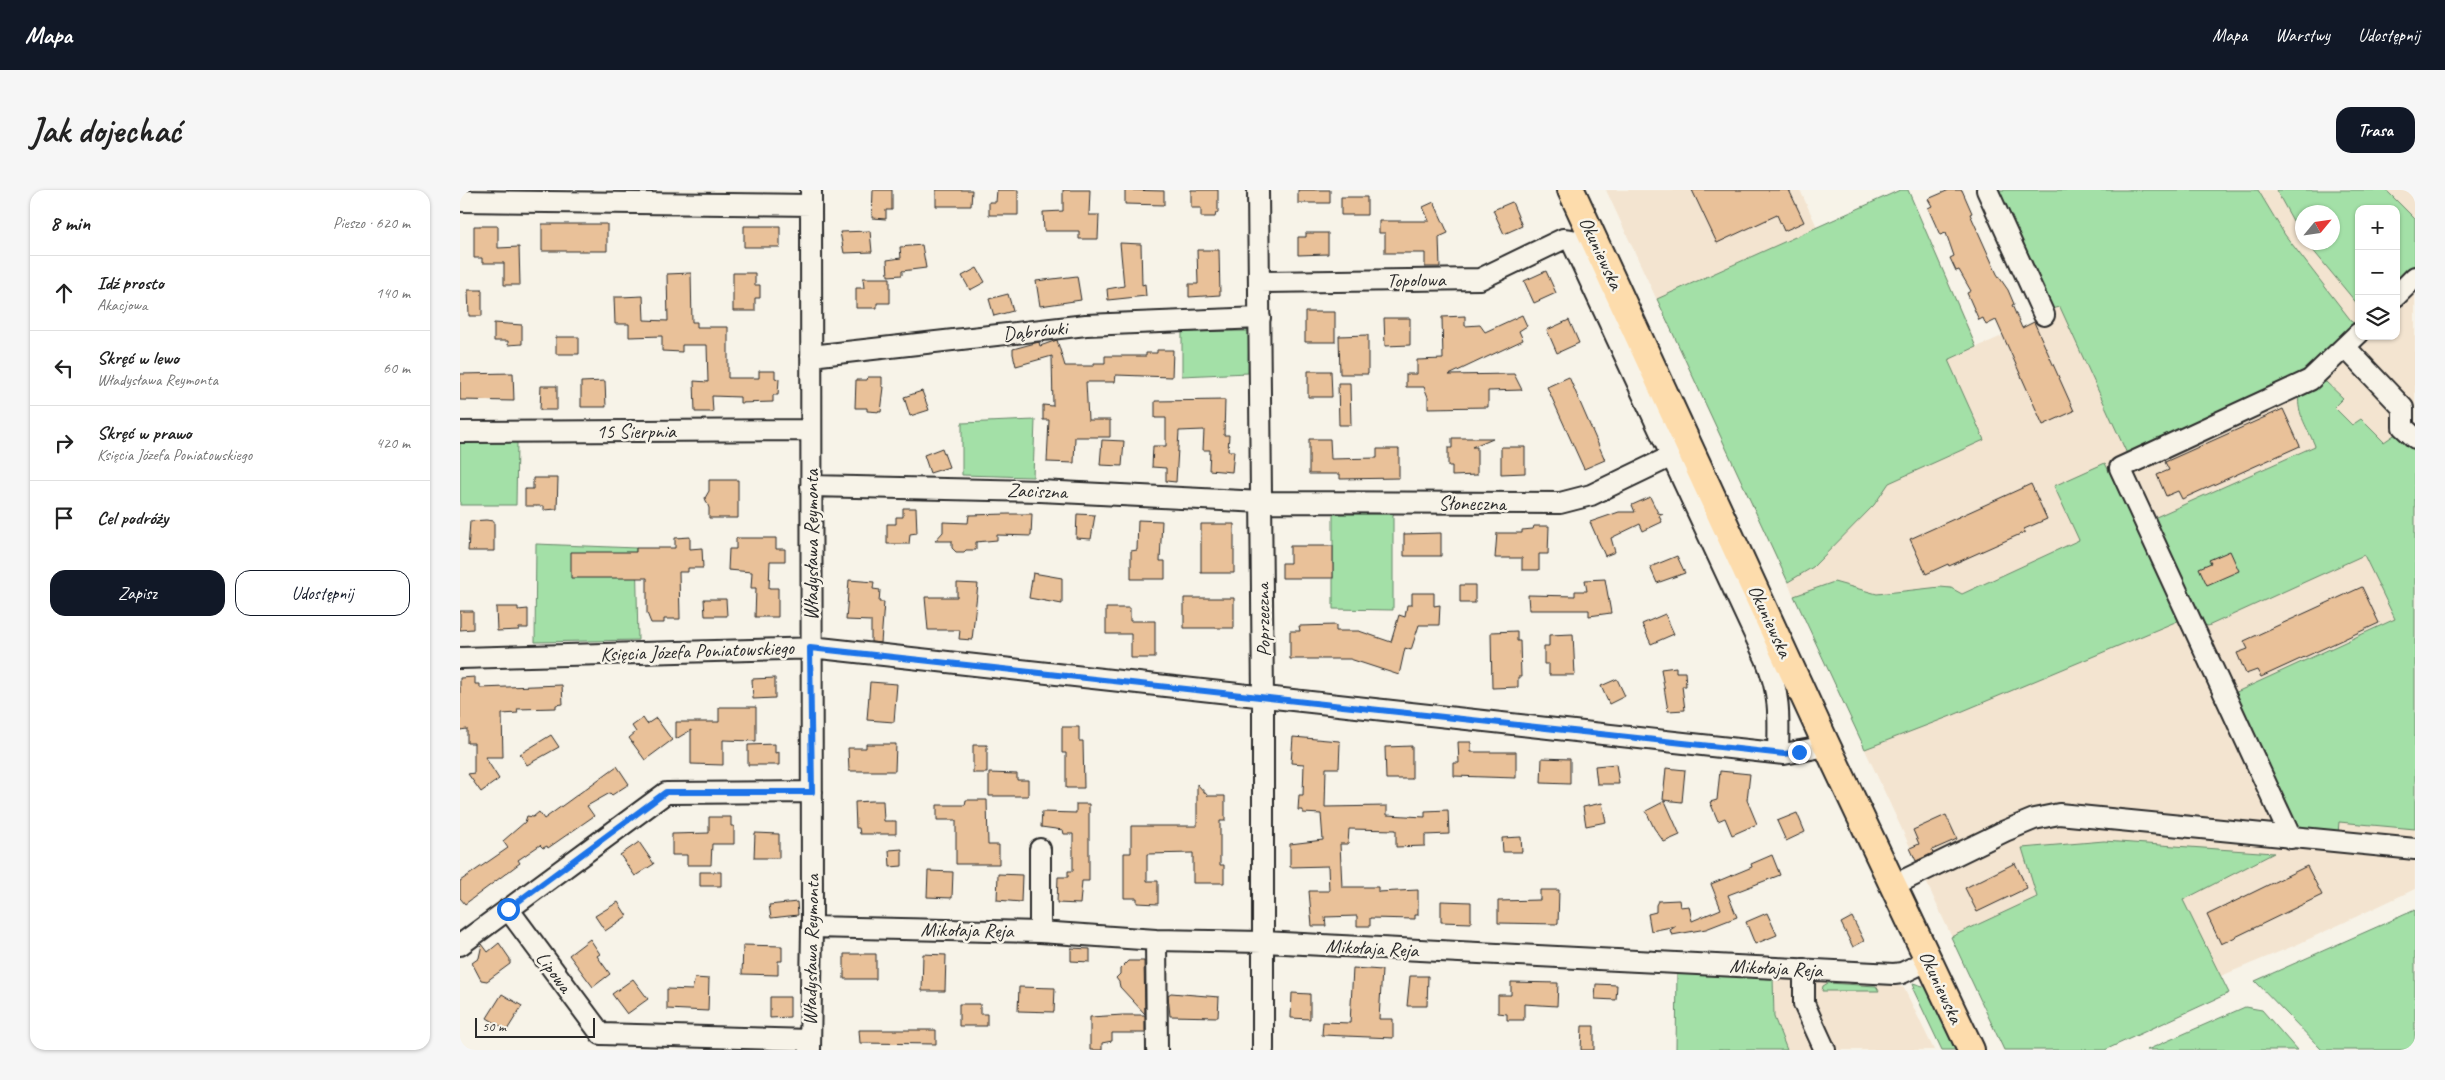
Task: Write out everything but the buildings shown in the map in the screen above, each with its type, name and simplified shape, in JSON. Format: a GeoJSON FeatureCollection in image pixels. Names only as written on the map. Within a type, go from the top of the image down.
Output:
{"type":"FeatureCollection","features":[{"type":"Feature","properties":{"kind":"main road","name":"Okuniewska"},"geometry":{"type":"LineString","coordinates":[[1571,190],[1827,746],[1970,1050]]}},
{"type":"Feature","properties":{"kind":"street","name":"Poprzeczna"},"geometry":{"type":"LineString","coordinates":[[1258,190],[1264,698],[1263,1050]]}},
{"type":"Feature","properties":{"kind":"street"},"geometry":{"type":"LineString","coordinates":[[1987,190],[2044,315]]}},
{"type":"Feature","properties":{"kind":"street"},"geometry":{"type":"LineString","coordinates":[[460,201],[585,196],[811,198]]}},
{"type":"Feature","properties":{"kind":"street","name":"Władysława Reymonta"},"geometry":{"type":"LineString","coordinates":[[810,1045],[812,927],[810,648],[811,198]]}},
{"type":"Feature","properties":{"kind":"street","name":"Okuniewska"},"geometry":{"type":"LineString","coordinates":[[1562,239],[1569,238],[1574,243],[1774,679],[1779,705],[1778,753]]}},
{"type":"Feature","properties":{"kind":"street","name":"Topolowa"},"geometry":{"type":"LineString","coordinates":[[1259,282],[1480,279],[1562,239]]}},
{"type":"Feature","properties":{"kind":"street"},"geometry":{"type":"LineString","coordinates":[[2397,295],[2415,277]]}},
{"type":"Feature","properties":{"kind":"street","name":"Dąbrówki"},"geometry":{"type":"LineString","coordinates":[[811,356],[1086,325],[1260,318]]}},
{"type":"Feature","properties":{"kind":"street"},"geometry":{"type":"LineString","coordinates":[[2292,838],[2120,468],[2310,380],[2352,340],[2409,407],[2403,427],[2415,438]]}},
{"type":"Feature","properties":{"kind":"street","name":"15 Sierpnia"},"geometry":{"type":"LineString","coordinates":[[460,432],[811,430]]}},
{"type":"Feature","properties":{"kind":"street","name":"Słoneczna"},"geometry":{"type":"LineString","coordinates":[[1262,502],[1560,503],[1592,495],[1672,456]]}},
{"type":"Feature","properties":{"kind":"street","name":"Zaciszna"},"geometry":{"type":"LineString","coordinates":[[811,486],[1040,491],[1262,502]]}},
{"type":"Feature","properties":{"kind":"street","name":"Księcia Józefa Poniatowskiego"},"geometry":{"type":"LineString","coordinates":[[460,658],[810,648],[1778,753],[1799,752],[1827,746]]}},
{"type":"Feature","properties":{"kind":"street"},"geometry":{"type":"LineString","coordinates":[[460,945],[666,792],[812,792]]}},
{"type":"Feature","properties":{"kind":"street"},"geometry":{"type":"LineString","coordinates":[[1894,886],[2006,831],[2046,815],[2076,815],[2415,849]]}},
{"type":"Feature","properties":{"kind":"street"},"geometry":{"type":"LineString","coordinates":[[1040,849],[1040,932]]}},
{"type":"Feature","properties":{"kind":"street","name":"Lipowa"},"geometry":{"type":"LineString","coordinates":[[508,909],[601,1034],[810,1045]]}},
{"type":"Feature","properties":{"kind":"street","name":"Mikołaja Reja"},"geometry":{"type":"LineString","coordinates":[[812,927],[1040,932],[1156,940],[1262,942],[1894,974],[1902,973],[1929,960]]}},
{"type":"Feature","properties":{"kind":"street"},"geometry":{"type":"LineString","coordinates":[[1156,940],[1157,1050]]}},
{"type":"Feature","properties":{"kind":"street"},"geometry":{"type":"LineString","coordinates":[[1804,969],[1804,1004],[1825,1050]]}},
{"type":"Feature","properties":{"kind":"shaded area"},"geometry":{"type":"Polygon","coordinates":[[[1606,190],[1800,190],[1817,227],[1900,190],[1908,190],[1977,347],[2034,322],[2048,310],[1993,190],[2415,190],[2415,889],[2296,945],[2042,1050],[2004,1050],[1606,190]]]}},
{"type":"Feature","properties":{"kind":"shaded area"},"geometry":{"type":"Polygon","coordinates":[[[1773,976],[1897,985],[1904,988],[1934,1050],[1787,1050],[1774,1017],[1773,976]]]}},
{"type":"Feature","properties":{"kind":"green space"},"geometry":{"type":"Polygon","coordinates":[[[1900,190],[1908,190],[1976,347],[1948,360],[1984,440],[1889,483],[1874,505],[1813,567],[1788,582],[1657,299],[1900,190]]]}},
{"type":"Feature","properties":{"kind":"green space"},"geometry":{"type":"Polygon","coordinates":[[[1993,190],[2258,190],[2295,250],[2355,328],[2301,376],[2128,456],[2060,307],[2048,310],[1993,190]]]}},
{"type":"Feature","properties":{"kind":"green space"},"geometry":{"type":"Polygon","coordinates":[[[2276,190],[2386,190],[2415,219],[2415,271],[2400,286],[2400,205],[2355,205],[2355,301],[2313,250],[2340,250],[2340,205],[2295,205],[2295,224],[2276,190]]]}},
{"type":"Feature","properties":{"kind":"green space"},"geometry":{"type":"Polygon","coordinates":[[[1249,331],[1248,373],[1182,376],[1182,332],[1249,331]]]}},
{"type":"Feature","properties":{"kind":"green space"},"geometry":{"type":"Polygon","coordinates":[[[2326,382],[2343,398],[2334,407],[2352,425],[2361,419],[2384,442],[2397,433],[2415,448],[2415,829],[2339,822],[2338,834],[2308,830],[2296,826],[2291,822],[2230,695],[2395,619],[2364,555],[2208,626],[2200,624],[2147,521],[2315,446],[2299,409],[2299,396],[2318,383],[2326,382]]]}},
{"type":"Feature","properties":{"kind":"green space"},"geometry":{"type":"Polygon","coordinates":[[[1035,420],[1033,477],[962,475],[962,423],[1035,420]]]}},
{"type":"Feature","properties":{"kind":"green space"},"geometry":{"type":"Polygon","coordinates":[[[517,442],[516,505],[460,505],[460,443],[517,442]]]}},
{"type":"Feature","properties":{"kind":"green space"},"geometry":{"type":"Polygon","coordinates":[[[2105,463],[2180,620],[1951,716],[1865,749],[1794,596],[1834,582],[1877,594],[1940,587],[1951,588],[1962,594],[2079,540],[2054,486],[2105,463]]]}},
{"type":"Feature","properties":{"kind":"green space"},"geometry":{"type":"Polygon","coordinates":[[[1333,514],[1393,514],[1393,610],[1333,609],[1333,514]]]}},
{"type":"Feature","properties":{"kind":"green space"},"geometry":{"type":"Polygon","coordinates":[[[536,544],[636,548],[638,640],[535,642],[536,544]]]}},
{"type":"Feature","properties":{"kind":"green space"},"geometry":{"type":"Polygon","coordinates":[[[2104,841],[2274,853],[2183,900],[2229,993],[2105,1050],[2004,1050],[1951,937],[2037,897],[2022,848],[2104,841]]]}},
{"type":"Feature","properties":{"kind":"green space"},"geometry":{"type":"Polygon","coordinates":[[[2415,910],[2415,1050],[2322,1050],[2255,981],[2415,910]]]}},
{"type":"Feature","properties":{"kind":"green space"},"geometry":{"type":"Polygon","coordinates":[[[1677,970],[1773,976],[1774,1017],[1787,1050],[1676,1050],[1677,970]]]}},
{"type":"Feature","properties":{"kind":"green space"},"geometry":{"type":"Polygon","coordinates":[[[1828,983],[1876,986],[1879,991],[1822,991],[1823,986],[1828,983]]]}},
{"type":"Feature","properties":{"kind":"green space"},"geometry":{"type":"Polygon","coordinates":[[[1913,983],[1926,987],[1960,1050],[1942,1050],[1913,989],[1915,988],[1913,983]]]}},
{"type":"Feature","properties":{"kind":"green space"},"geometry":{"type":"Polygon","coordinates":[[[2245,1007],[2262,1010],[2297,1050],[2147,1050],[2245,1007]]]}},
{"type":"Feature","properties":{"kind":"route"},"geometry":{"type":"LineString","coordinates":[[508,909],[666,792],[812,792],[810,648],[1784,754],[1799,752]]}}]}
